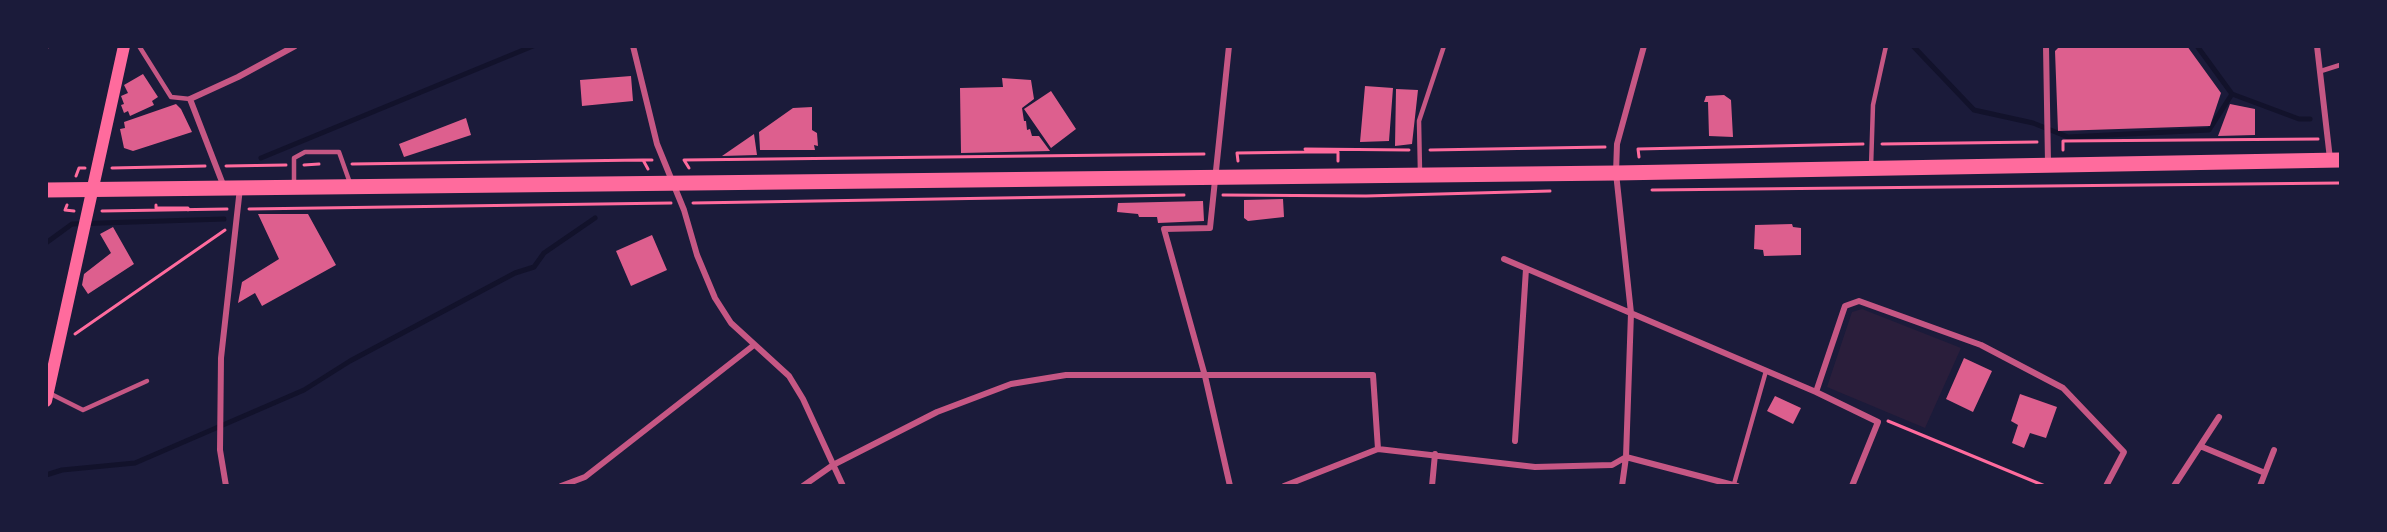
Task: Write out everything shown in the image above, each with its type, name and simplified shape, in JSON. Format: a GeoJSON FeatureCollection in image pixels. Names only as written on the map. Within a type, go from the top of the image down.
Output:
{"type":"FeatureCollection","features":[{"type":"Feature","properties":{"kind":"main road"},"geometry":{"type":"LineString","coordinates":[[47,397],[90,213],[124,46]]}},
{"type":"Feature","properties":{"kind":"main road"},"geometry":{"type":"LineString","coordinates":[[46,190],[696,181],[1641,173],[2055,163],[2335,160]]}},
{"type":"Feature","properties":{"kind":"street"},"geometry":{"type":"LineString","coordinates":[[226,486],[220,450],[221,358],[236,222],[233,188],[216,166],[189,99],[238,77],[295,46]]}},
{"type":"Feature","properties":{"kind":"street"},"geometry":{"type":"LineString","coordinates":[[633,46],[657,144],[674,182],[697,255],[715,298],[731,323],[789,376],[803,399],[843,486]]}},
{"type":"Feature","properties":{"kind":"street"},"geometry":{"type":"LineString","coordinates":[[1229,46],[1210,228],[1164,229],[1204,376],[1230,486]]}},
{"type":"Feature","properties":{"kind":"street"},"geometry":{"type":"LineString","coordinates":[[1622,486],[1626,457],[1631,313],[1616,173],[1617,144],[1644,46]]}},
{"type":"Feature","properties":{"kind":"street"},"geometry":{"type":"LineString","coordinates":[[2046,46],[2047,139],[2055,163]]}},
{"type":"Feature","properties":{"kind":"street"},"geometry":{"type":"LineString","coordinates":[[2317,46],[2328,138],[2335,160]]}},
{"type":"Feature","properties":{"kind":"street"},"geometry":{"type":"LineString","coordinates":[[1504,259],[1816,392],[1878,422],[1852,486]]}},
{"type":"Feature","properties":{"kind":"street"},"geometry":{"type":"LineString","coordinates":[[1515,441],[1526,269]]}},
{"type":"Feature","properties":{"kind":"street"},"geometry":{"type":"LineString","coordinates":[[1816,392],[1845,306],[1859,301],[1981,345],[2063,388],[2124,452],[2106,486]]}},
{"type":"Feature","properties":{"kind":"street"},"geometry":{"type":"LineString","coordinates":[[561,486],[585,477],[754,345]]}},
{"type":"Feature","properties":{"kind":"street"},"geometry":{"type":"LineString","coordinates":[[803,486],[833,465],[937,412],[1011,384],[1066,375],[1373,375],[1378,449]]}},
{"type":"Feature","properties":{"kind":"street"},"geometry":{"type":"LineString","coordinates":[[2174,486],[2219,417]]}},
{"type":"Feature","properties":{"kind":"street"},"geometry":{"type":"LineString","coordinates":[[2200,446],[2265,473]]}},
{"type":"Feature","properties":{"kind":"street"},"geometry":{"type":"LineString","coordinates":[[1284,486],[1378,449],[1535,467],[1612,465],[1626,457],[1736,485]]}},
{"type":"Feature","properties":{"kind":"street"},"geometry":{"type":"LineString","coordinates":[[2260,486],[2274,450]]}},
{"type":"Feature","properties":{"kind":"street"},"geometry":{"type":"LineString","coordinates":[[1432,486],[1435,454]]}},
{"type":"Feature","properties":{"kind":"lane"},"geometry":{"type":"LineString","coordinates":[[139,46],[171,97],[189,99]]}},
{"type":"Feature","properties":{"kind":"lane"},"geometry":{"type":"LineString","coordinates":[[1420,175],[1419,121],[1444,46]]}},
{"type":"Feature","properties":{"kind":"lane"},"geometry":{"type":"LineString","coordinates":[[1870,167],[1873,105],[1886,46]]}},
{"type":"Feature","properties":{"kind":"lane"},"geometry":{"type":"LineString","coordinates":[[2321,71],[2340,65]]}},
{"type":"Feature","properties":{"kind":"lane"},"geometry":{"type":"LineString","coordinates":[[294,187],[294,158],[305,152],[339,152],[351,186]]}},
{"type":"Feature","properties":{"kind":"lane"},"geometry":{"type":"LineString","coordinates":[[1736,485],[1766,371]]}},
{"type":"Feature","properties":{"kind":"lane"},"geometry":{"type":"LineString","coordinates":[[47,397],[83,410],[147,381]]}},
{"type":"Feature","properties":{"kind":"path"},"geometry":{"type":"LineString","coordinates":[[1641,173],[1638,149],[2047,139],[2063,141],[2328,138]]}},
{"type":"Feature","properties":{"kind":"path"},"geometry":{"type":"LineString","coordinates":[[2062,186],[2055,163],[2063,141]]}},
{"type":"Feature","properties":{"kind":"path"},"geometry":{"type":"LineString","coordinates":[[1307,152],[1305,149],[1605,147]]}},
{"type":"Feature","properties":{"kind":"path"},"geometry":{"type":"LineString","coordinates":[[1239,196],[1238,153],[1338,152]]}},
{"type":"Feature","properties":{"kind":"path"},"geometry":{"type":"LineString","coordinates":[[707,203],[684,160],[1204,154]]}},
{"type":"Feature","properties":{"kind":"path"},"geometry":{"type":"LineString","coordinates":[[90,213],[65,210],[79,168],[643,160]]}},
{"type":"Feature","properties":{"kind":"path"},"geometry":{"type":"LineString","coordinates":[[125,167],[156,168]]}},
{"type":"Feature","properties":{"kind":"path"},"geometry":{"type":"LineString","coordinates":[[156,208],[188,208],[188,210]]}},
{"type":"Feature","properties":{"kind":"path"},"geometry":{"type":"LineString","coordinates":[[60,344],[236,222]]}},
{"type":"Feature","properties":{"kind":"path"},"geometry":{"type":"LineString","coordinates":[[1878,422],[1879,417],[2045,486]]}},
{"type":"Feature","properties":{"kind":"shaded area"},"geometry":{"type":"Polygon","coordinates":[[[1862,309],[1961,348],[1925,428],[1827,387],[1852,312],[1862,309]]]}},
{"type":"Feature","properties":{"kind":"building"},"geometry":{"type":"Polygon","coordinates":[[[2060,46],[2187,46],[2221,93],[2210,126],[2058,131],[2055,51],[2060,46]]]}},
{"type":"Feature","properties":{"kind":"building"},"geometry":{"type":"Polygon","coordinates":[[[143,74],[158,97],[152,101],[154,105],[130,116],[128,111],[124,113],[121,105],[124,104],[121,96],[128,93],[124,85],[143,74]]]}},
{"type":"Feature","properties":{"kind":"building"},"geometry":{"type":"Polygon","coordinates":[[[631,76],[633,101],[582,106],[580,80],[631,76]]]}},
{"type":"Feature","properties":{"kind":"building"},"geometry":{"type":"Polygon","coordinates":[[[1002,78],[1031,80],[1034,99],[1022,108],[1024,121],[1032,136],[1039,136],[1050,151],[961,153],[960,88],[1003,87],[1002,78]]]}},
{"type":"Feature","properties":{"kind":"building"},"geometry":{"type":"Polygon","coordinates":[[[1365,86],[1393,88],[1389,141],[1360,142],[1365,86]]]}},
{"type":"Feature","properties":{"kind":"building"},"geometry":{"type":"Polygon","coordinates":[[[1396,89],[1418,90],[1412,144],[1395,146],[1396,89]]]}},
{"type":"Feature","properties":{"kind":"building"},"geometry":{"type":"Polygon","coordinates":[[[1051,91],[1076,129],[1051,148],[1024,109],[1051,91]]]}},
{"type":"Feature","properties":{"kind":"building"},"geometry":{"type":"Polygon","coordinates":[[[1724,95],[1731,100],[1733,137],[1709,136],[1708,102],[1704,102],[1706,96],[1724,95]]]}},
{"type":"Feature","properties":{"kind":"building"},"geometry":{"type":"Polygon","coordinates":[[[176,104],[181,109],[192,132],[133,151],[124,148],[120,129],[125,128],[124,122],[176,104]]]}},
{"type":"Feature","properties":{"kind":"building"},"geometry":{"type":"Polygon","coordinates":[[[2230,104],[2255,109],[2255,135],[2218,136],[2230,104]]]}},
{"type":"Feature","properties":{"kind":"building"},"geometry":{"type":"Polygon","coordinates":[[[812,107],[812,130],[817,133],[818,146],[814,145],[815,150],[760,150],[759,132],[793,108],[812,107]]]}},
{"type":"Feature","properties":{"kind":"building"},"geometry":{"type":"Polygon","coordinates":[[[466,118],[471,135],[404,157],[399,144],[466,118]]]}},
{"type":"Feature","properties":{"kind":"building"},"geometry":{"type":"Polygon","coordinates":[[[754,134],[757,155],[722,156],[754,134]]]}},
{"type":"Feature","properties":{"kind":"building"},"geometry":{"type":"Polygon","coordinates":[[[1283,199],[1284,217],[1248,221],[1244,218],[1244,200],[1283,199]]]}},
{"type":"Feature","properties":{"kind":"building"},"geometry":{"type":"Polygon","coordinates":[[[1203,201],[1204,221],[1158,223],[1157,217],[1139,217],[1138,214],[1117,212],[1118,203],[1203,201]]]}},
{"type":"Feature","properties":{"kind":"building"},"geometry":{"type":"Polygon","coordinates":[[[258,214],[308,214],[336,265],[262,306],[255,293],[238,303],[242,282],[279,259],[258,214]]]}},
{"type":"Feature","properties":{"kind":"building"},"geometry":{"type":"Polygon","coordinates":[[[1792,224],[1793,227],[1801,228],[1801,255],[1764,256],[1763,250],[1754,249],[1755,225],[1792,224]]]}},
{"type":"Feature","properties":{"kind":"building"},"geometry":{"type":"Polygon","coordinates":[[[113,227],[134,264],[88,294],[82,285],[84,274],[111,253],[100,234],[113,227]]]}},
{"type":"Feature","properties":{"kind":"building"},"geometry":{"type":"Polygon","coordinates":[[[652,235],[667,270],[631,286],[616,251],[652,235]]]}},
{"type":"Feature","properties":{"kind":"building"},"geometry":{"type":"Polygon","coordinates":[[[1964,358],[1992,371],[1973,412],[1946,399],[1964,358]]]}},
{"type":"Feature","properties":{"kind":"building"},"geometry":{"type":"Polygon","coordinates":[[[2020,394],[2057,407],[2046,438],[2030,433],[2024,448],[2012,443],[2018,425],[2011,421],[2020,394]]]}},
{"type":"Feature","properties":{"kind":"building"},"geometry":{"type":"Polygon","coordinates":[[[1775,396],[1801,408],[1793,424],[1767,411],[1775,396]]]}},
{"type":"Feature","properties":{"kind":"waterway"},"geometry":{"type":"LineString","coordinates":[[261,158],[533,46]]}},
{"type":"Feature","properties":{"kind":"waterway"},"geometry":{"type":"LineString","coordinates":[[1913,46],[1974,110],[2033,123],[2068,137],[2209,130],[2232,94],[2299,119],[2310,119]]}},
{"type":"Feature","properties":{"kind":"waterway"},"geometry":{"type":"LineString","coordinates":[[2197,46],[2232,94]]}},
{"type":"Feature","properties":{"kind":"waterway"},"geometry":{"type":"LineString","coordinates":[[46,475],[62,470],[135,463],[304,390],[350,361],[515,273],[534,267],[544,253],[595,218]]}},
{"type":"Feature","properties":{"kind":"waterway"},"geometry":{"type":"LineString","coordinates":[[46,243],[72,224],[224,219]]}}]}
